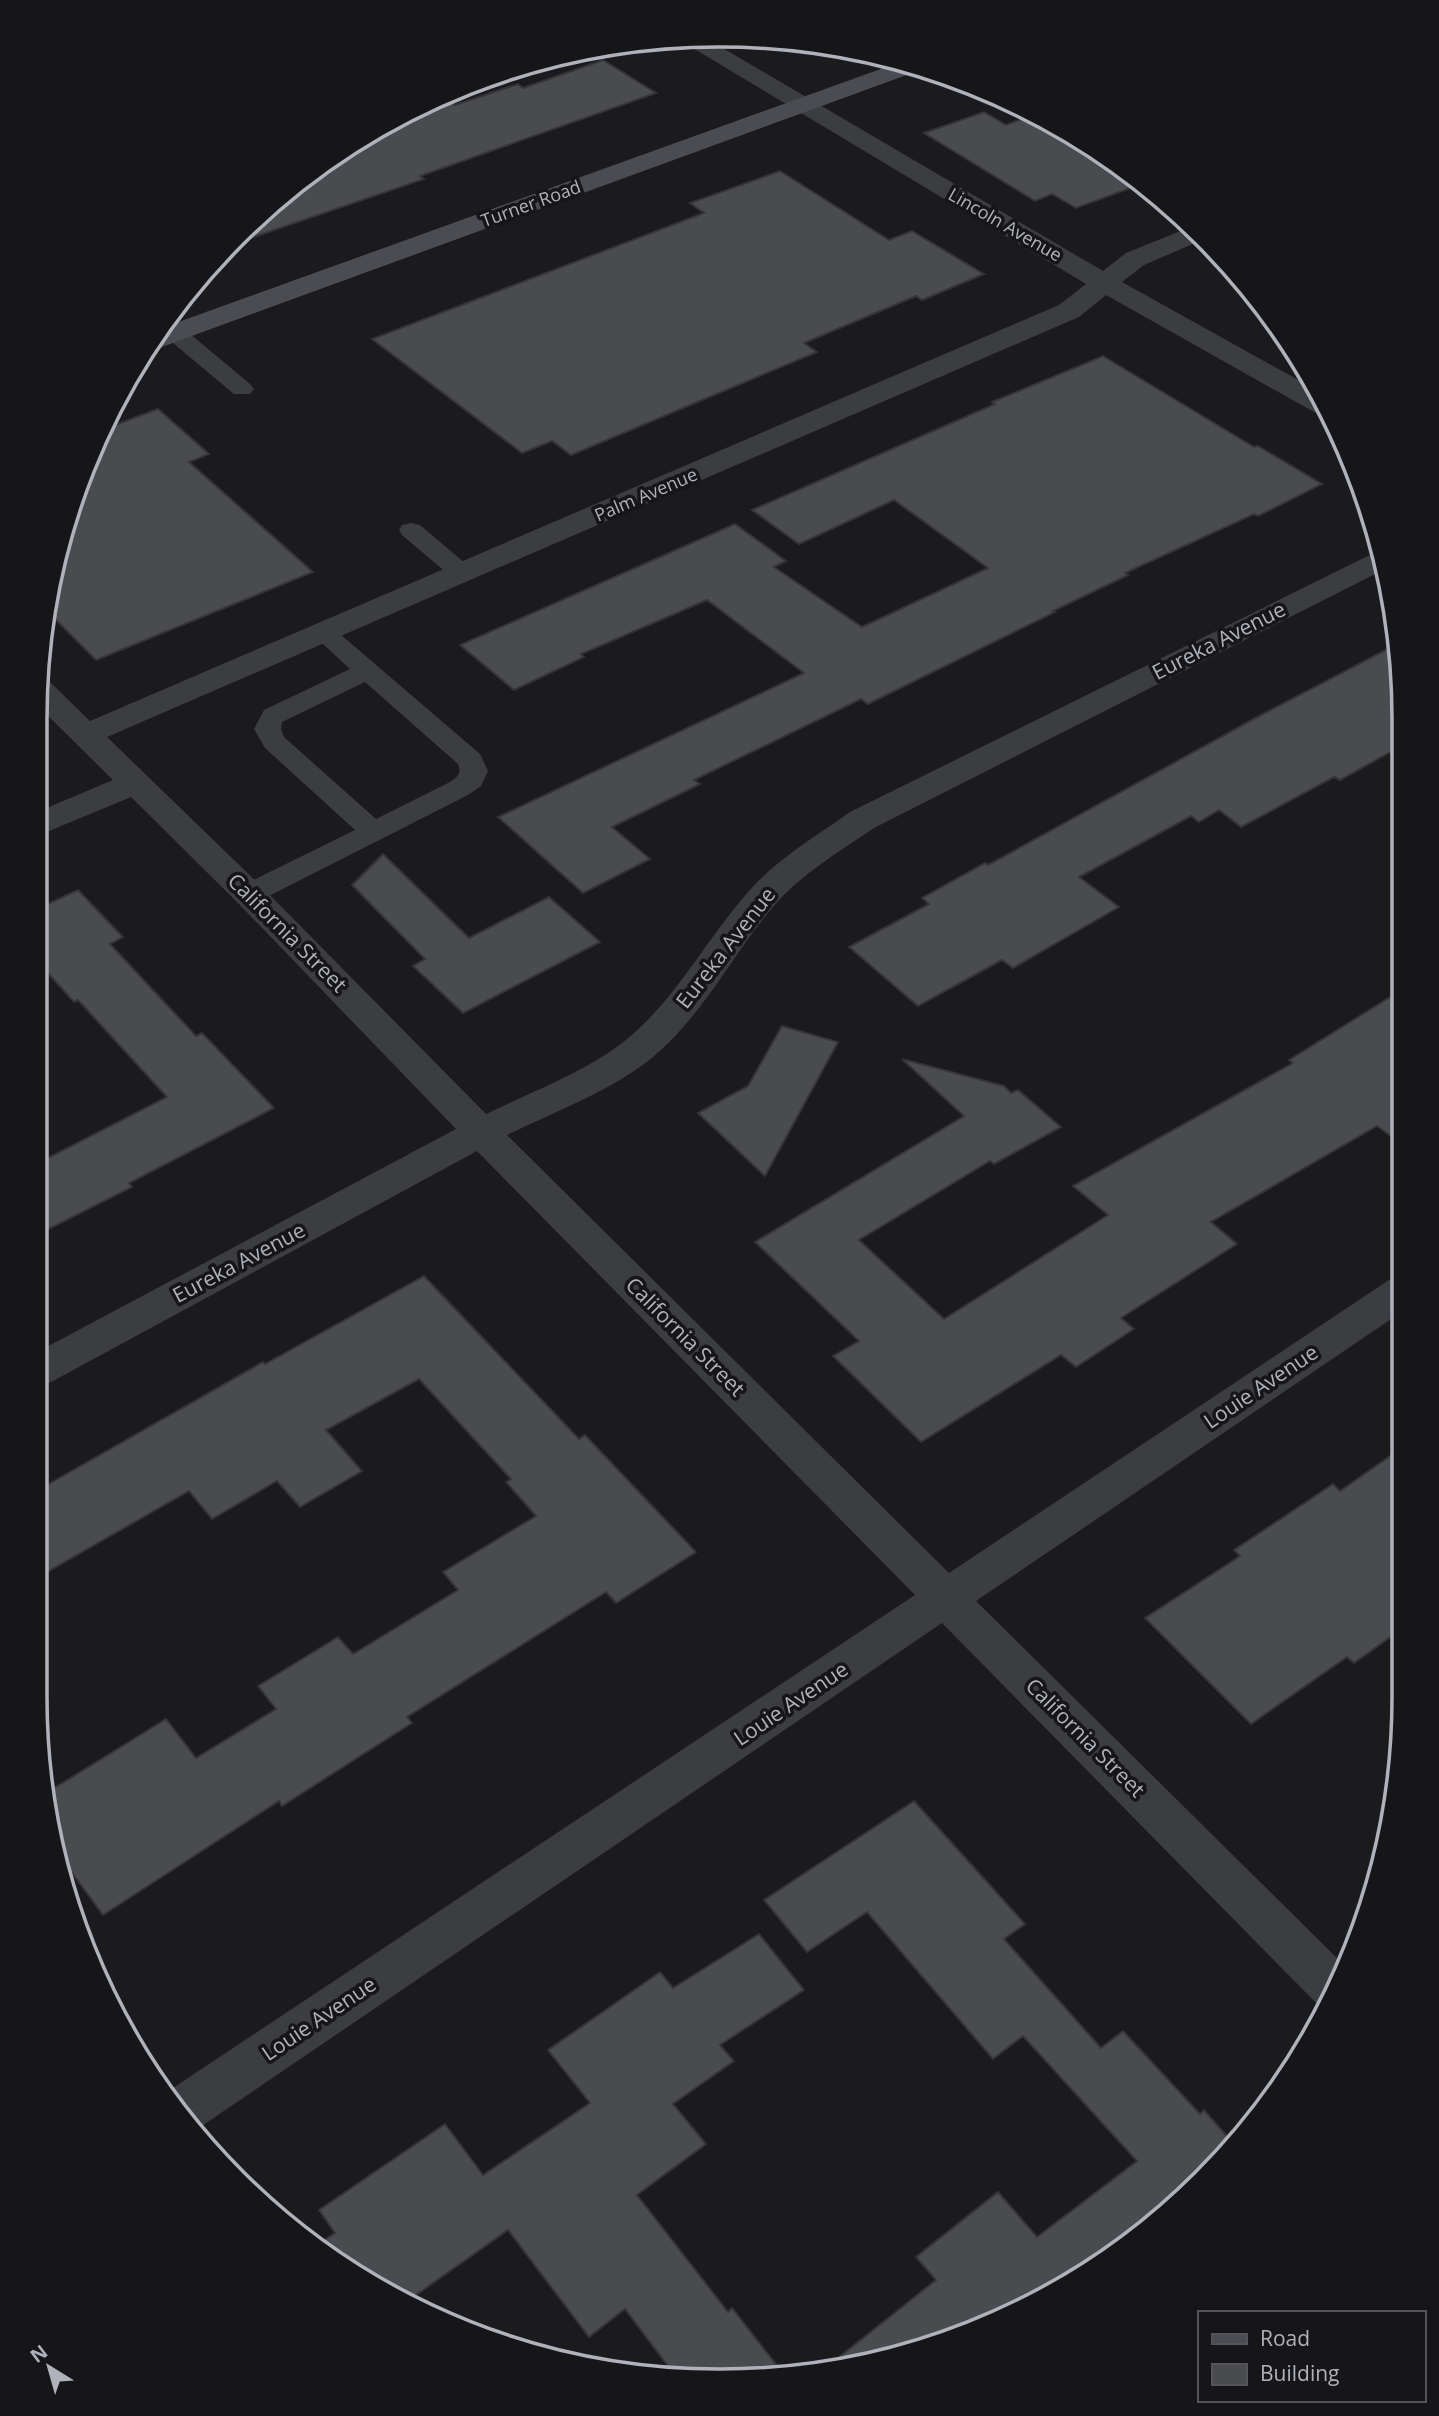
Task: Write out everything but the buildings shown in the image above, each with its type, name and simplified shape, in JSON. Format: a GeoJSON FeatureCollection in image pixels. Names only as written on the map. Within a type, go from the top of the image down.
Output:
{"type":"FeatureCollection","features":[{"type":"Feature","properties":{"kind":"main road","name":"Turner Road"},"geometry":{"type":"LineString","coordinates":[[168,336],[897,71]]}},
{"type":"Feature","properties":{"kind":"street","name":"Lincoln Avenue"},"geometry":{"type":"LineString","coordinates":[[706,48],[1105,284],[1310,398]]}},
{"type":"Feature","properties":{"kind":"street","name":"Palm Avenue"},"geometry":{"type":"LineString","coordinates":[[85,735],[1069,311],[1135,259],[1188,237]]}},
{"type":"Feature","properties":{"kind":"street","name":"Eureka Avenue"},"geometry":{"type":"LineString","coordinates":[[47,1366],[481,1132],[610,1069],[640,1048],[690,998],[760,900],[784,875],[862,820],[1373,563]]}},
{"type":"Feature","properties":{"kind":"street","name":"California Street"},"geometry":{"type":"LineString","coordinates":[[48,698],[250,894],[481,1132],[1328,1982]]}},
{"type":"Feature","properties":{"kind":"street"},"geometry":{"type":"LineString","coordinates":[[47,821],[135,783]]}},
{"type":"Feature","properties":{"kind":"street","name":"Louie Avenue"},"geometry":{"type":"LineString","coordinates":[[187,2107],[1392,1298]]}},
{"type":"Feature","properties":{"kind":"lane"},"geometry":{"type":"LineString","coordinates":[[176,333],[242,389]]}},
{"type":"Feature","properties":{"kind":"lane"},"geometry":{"type":"LineString","coordinates":[[411,530],[463,574]]}},
{"type":"Feature","properties":{"kind":"lane"},"geometry":{"type":"LineString","coordinates":[[250,894],[458,789],[471,780],[474,771],[470,760],[324,633]]}},
{"type":"Feature","properties":{"kind":"lane"},"geometry":{"type":"LineString","coordinates":[[368,671],[273,716],[266,730],[274,742],[373,831]]}}]}
